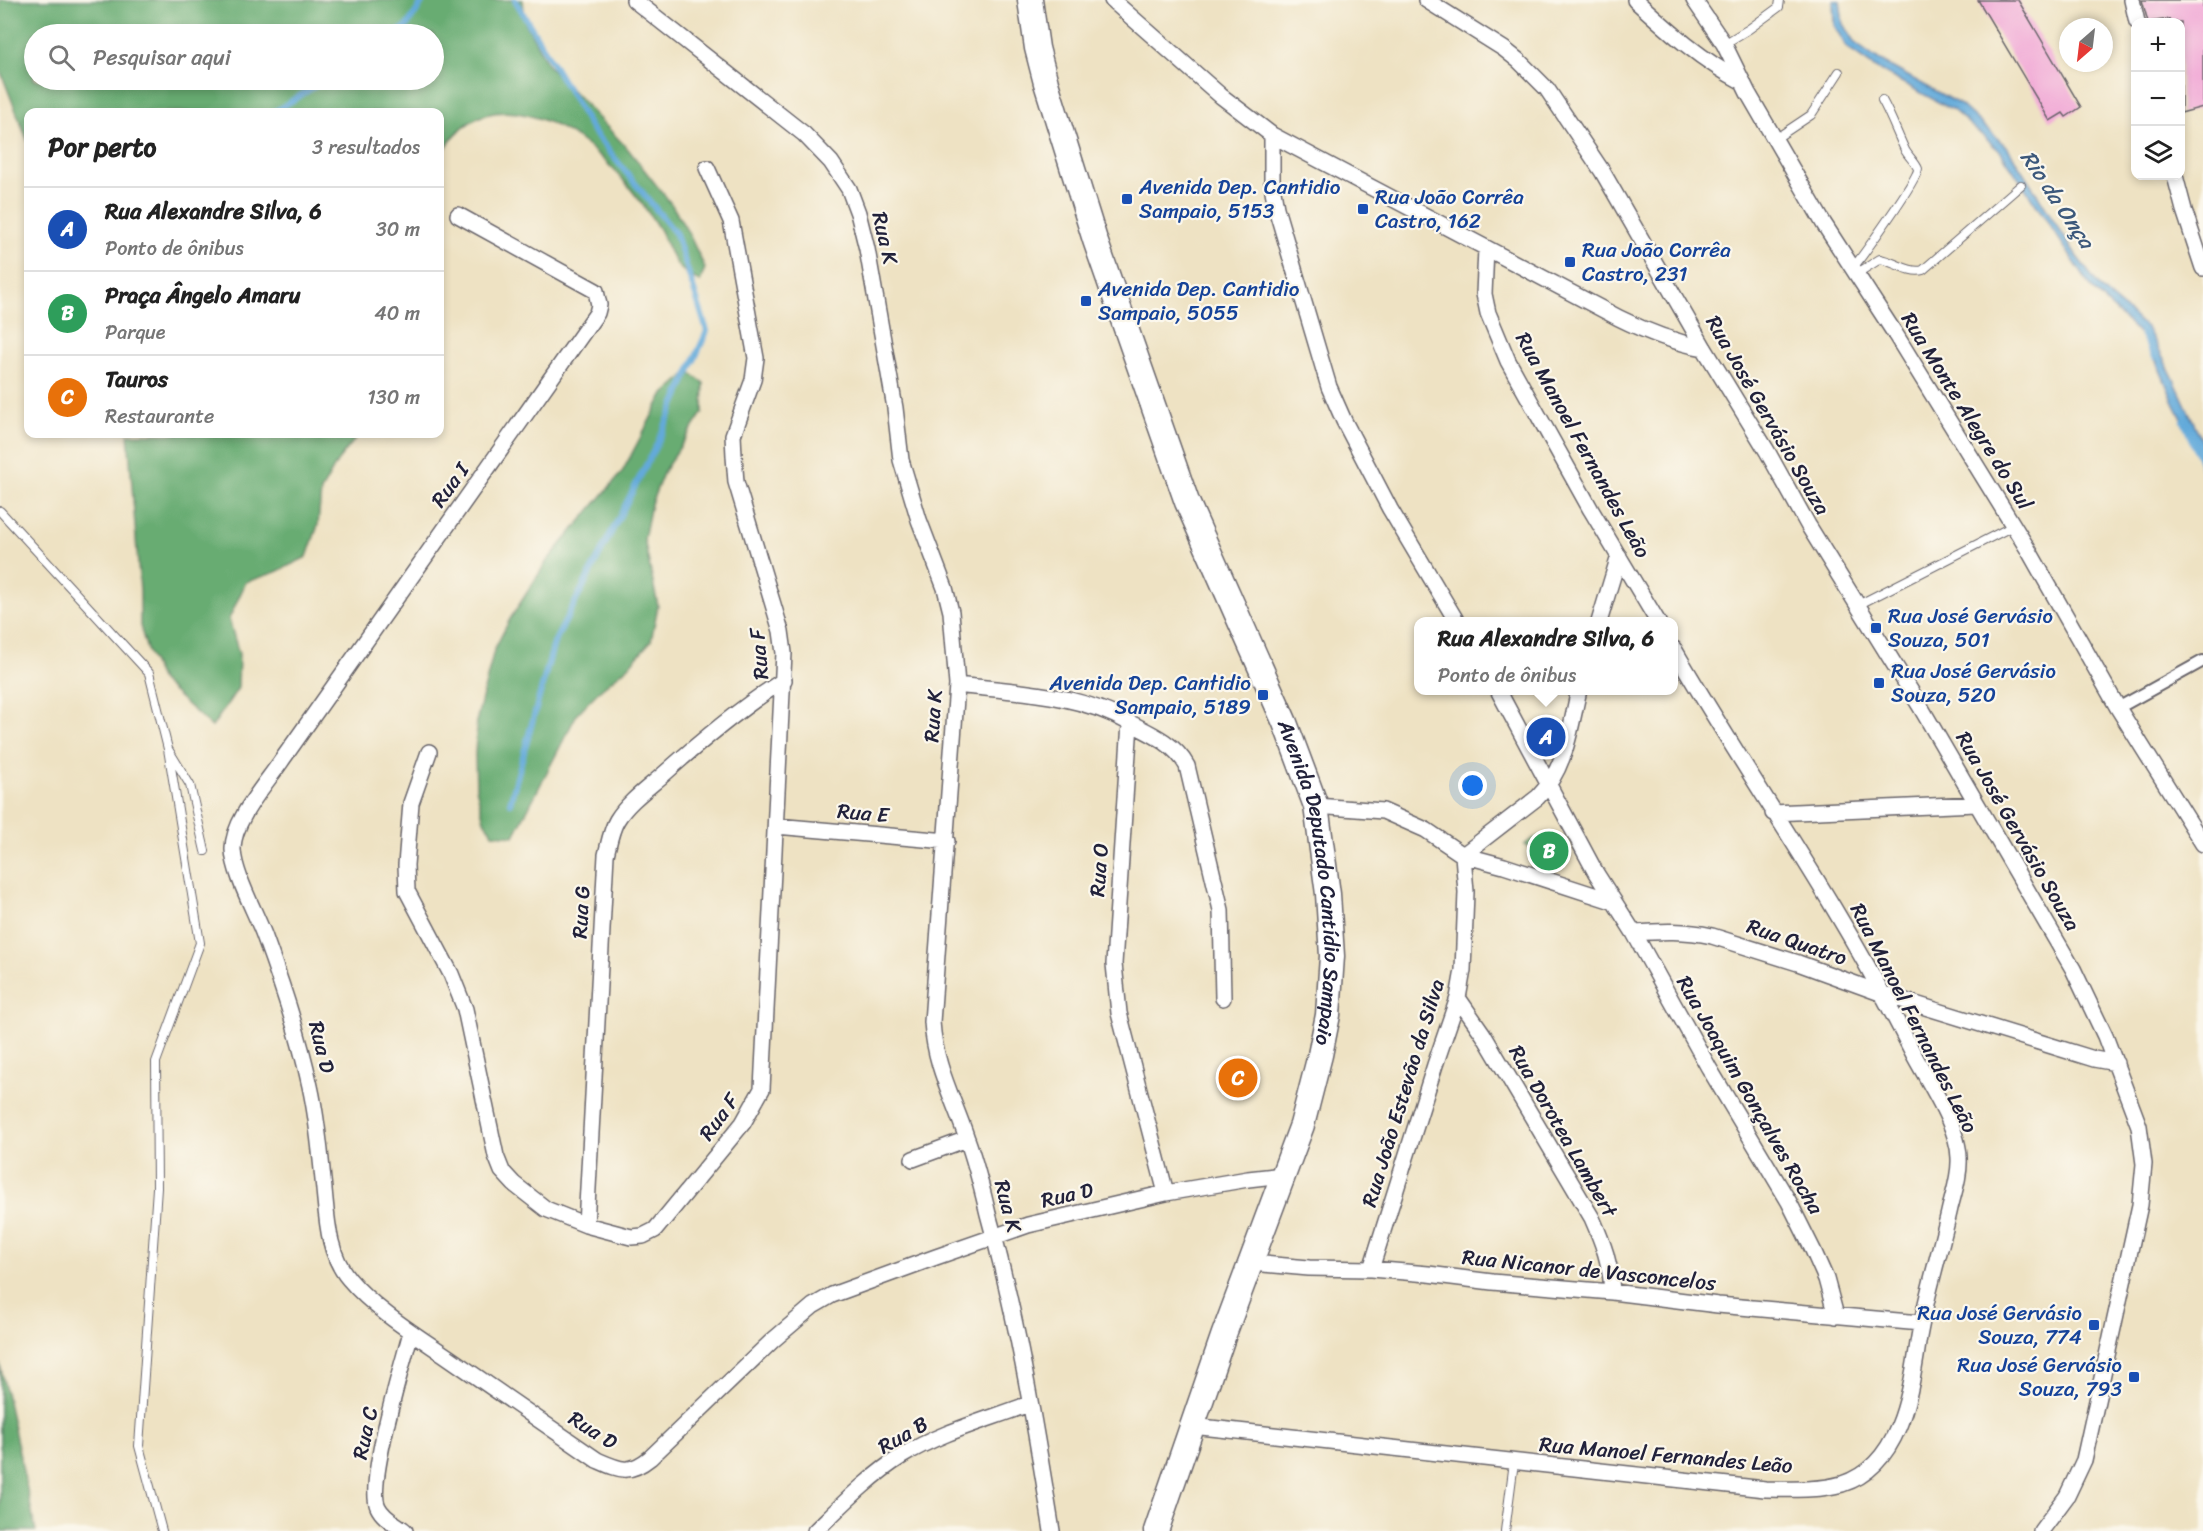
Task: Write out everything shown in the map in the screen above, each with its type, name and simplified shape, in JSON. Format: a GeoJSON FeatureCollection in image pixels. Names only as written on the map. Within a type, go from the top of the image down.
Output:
{"type":"FeatureCollection","features":[{"type":"Feature","properties":{"kind":"main road","name":"Avenida Deputado Cantídio Sampaio"},"geometry":{"type":"LineString","coordinates":[[1030,0],[1037,48],[1046,83],[1095,240],[1175,469],[1187,502],[1285,723],[1316,806],[1329,904],[1332,956],[1328,1015],[1302,1125],[1224,1334],[1156,1531]]}},
{"type":"Feature","properties":{"kind":"street","name":"Rua K"},"geometry":{"type":"LineString","coordinates":[[634,0],[804,134],[831,162],[849,189],[858,213],[867,249],[895,408],[901,460],[915,511],[945,588],[951,612],[957,685],[932,1022],[933,1042],[938,1066],[967,1139],[994,1236],[1040,1454],[1052,1531]]}},
{"type":"Feature","properties":{"kind":"street"},"geometry":{"type":"LineString","coordinates":[[1112,0],[1221,96],[1272,135],[1652,335],[1704,348]]}},
{"type":"Feature","properties":{"kind":"street","name":"Rua José Gervásio Souza"},"geometry":{"type":"LineString","coordinates":[[1426,0],[1504,49],[1526,67],[1547,89],[1602,171],[1808,525],[1920,706],[2073,969],[2116,1063],[2139,1126],[2144,1164],[2142,1186],[2084,1460],[2067,1497],[2041,1531]]}},
{"type":"Feature","properties":{"kind":"street"},"geometry":{"type":"LineString","coordinates":[[1635,0],[1701,57],[1743,82]]}},
{"type":"Feature","properties":{"kind":"street","name":"Rua Monte Alegre do Sul"},"geometry":{"type":"LineString","coordinates":[[1694,0],[1724,44],[1775,139],[1854,271],[2013,526],[2118,708],[2203,844]]}},
{"type":"Feature","properties":{"kind":"street"},"geometry":{"type":"LineString","coordinates":[[2132,0],[2136,18]]}},
{"type":"Feature","properties":{"kind":"street"},"geometry":{"type":"LineString","coordinates":[[1272,135],[1272,185],[1276,208],[1329,387],[1359,452],[1390,509],[1455,617]]}},
{"type":"Feature","properties":{"kind":"street","name":"Rua F"},"geometry":{"type":"LineString","coordinates":[[429,752],[411,803],[406,855],[407,891],[452,974],[465,1009],[496,1156],[502,1171],[514,1184],[546,1209],[586,1225],[631,1238],[643,1236],[655,1230],[743,1123],[762,1089],[784,653],[781,631],[736,482],[733,435],[756,369],[754,345],[731,221],[707,168]]}},
{"type":"Feature","properties":{"kind":"street"},"geometry":{"type":"LineString","coordinates":[[2176,180],[2203,268]]}},
{"type":"Feature","properties":{"kind":"street","name":"Rua I"},"geometry":{"type":"LineString","coordinates":[[236,831],[289,750],[597,314],[599,305],[596,291],[458,215]]}},
{"type":"Feature","properties":{"kind":"street","name":"Rua Manoel Fernandes Leão"},"geometry":{"type":"LineString","coordinates":[[1486,249],[1484,294],[1488,313],[1508,361],[1656,617]]}},
{"type":"Feature","properties":{"kind":"street"},"geometry":{"type":"LineString","coordinates":[[1600,617],[1619,555]]}},
{"type":"Feature","properties":{"kind":"street","name":"Rua Manoel Fernandes Leão"},"geometry":{"type":"LineString","coordinates":[[1192,1426],[1765,1489],[1815,1489],[1842,1484],[1861,1475],[1877,1462],[1900,1424],[1914,1378],[1921,1323],[1942,1246],[1959,1169],[1959,1155],[1951,1126],[1883,994],[1834,908],[1773,813],[1678,656]]}},
{"type":"Feature","properties":{"kind":"street"},"geometry":{"type":"LineString","coordinates":[[2118,708],[2203,661]]}},
{"type":"Feature","properties":{"kind":"street","name":"Rua G"},"geometry":{"type":"LineString","coordinates":[[586,1225],[606,855],[610,835],[618,819],[642,794],[743,706],[784,680]]}},
{"type":"Feature","properties":{"kind":"street"},"geometry":{"type":"LineString","coordinates":[[957,685],[1074,700],[1113,713],[1168,744],[1181,754],[1187,766],[1221,910],[1223,998]]}},
{"type":"Feature","properties":{"kind":"street","name":"Rua Joaquim Gonçalves Rocha"},"geometry":{"type":"LineString","coordinates":[[1501,695],[1548,787],[1612,901],[1634,933],[1709,1068],[1788,1202],[1821,1269],[1836,1316]]}},
{"type":"Feature","properties":{"kind":"street"},"geometry":{"type":"LineString","coordinates":[[1463,855],[1548,787],[1559,769],[1578,695]]}},
{"type":"Feature","properties":{"kind":"street","name":"Rua O"},"geometry":{"type":"LineString","coordinates":[[1130,723],[1114,964],[1119,1013],[1166,1193]]}},
{"type":"Feature","properties":{"kind":"street"},"geometry":{"type":"LineString","coordinates":[[1773,813],[1976,804]]}},
{"type":"Feature","properties":{"kind":"street"},"geometry":{"type":"LineString","coordinates":[[1316,806],[1383,811],[1426,830],[1463,855],[1612,901]]}},
{"type":"Feature","properties":{"kind":"street","name":"Rua E"},"geometry":{"type":"LineString","coordinates":[[776,826],[947,841]]}},
{"type":"Feature","properties":{"kind":"street","name":"Rua D"},"geometry":{"type":"LineString","coordinates":[[236,831],[233,850],[236,865],[288,1002],[305,1062],[316,1111],[330,1238],[337,1261],[362,1293],[411,1332],[597,1461],[627,1471],[640,1466],[650,1458],[772,1341],[813,1306],[832,1295],[1028,1225],[1166,1193],[1283,1175]]}},
{"type":"Feature","properties":{"kind":"street","name":"Rua João Estevão da Silva"},"geometry":{"type":"LineString","coordinates":[[1371,1269],[1434,1065],[1458,999],[1463,970],[1466,892],[1463,855]]}},
{"type":"Feature","properties":{"kind":"street","name":"Rua Quatro"},"geometry":{"type":"LineString","coordinates":[[1634,933],[1689,931],[1712,936],[1798,963],[1883,994],[2094,1059],[2116,1063]]}},
{"type":"Feature","properties":{"kind":"street","name":"Rua Dorotea Lambert"},"geometry":{"type":"LineString","coordinates":[[1458,999],[1483,1034],[1592,1218],[1608,1257],[1612,1292]]}},
{"type":"Feature","properties":{"kind":"street"},"geometry":{"type":"LineString","coordinates":[[913,1160],[967,1139]]}},
{"type":"Feature","properties":{"kind":"street","name":"Rua Nicanor de Vasconcelos"},"geometry":{"type":"LineString","coordinates":[[1252,1263],[1428,1274],[1718,1305],[1921,1323]]}},
{"type":"Feature","properties":{"kind":"street","name":"Rua C"},"geometry":{"type":"LineString","coordinates":[[405,1531],[379,1509],[375,1499],[375,1487],[385,1431],[411,1332]]}},
{"type":"Feature","properties":{"kind":"street","name":"Rua B"},"geometry":{"type":"LineString","coordinates":[[815,1531],[853,1495],[901,1457],[934,1439],[1029,1404]]}},
{"type":"Feature","properties":{"kind":"lane"},"geometry":{"type":"LineString","coordinates":[[1724,44],[1779,7],[1780,0]]}},
{"type":"Feature","properties":{"kind":"lane"},"geometry":{"type":"LineString","coordinates":[[1775,139],[1811,115],[1839,72]]}},
{"type":"Feature","properties":{"kind":"lane"},"geometry":{"type":"LineString","coordinates":[[1854,271],[1918,172],[1918,168],[1905,151],[1897,128],[1882,100]]}},
{"type":"Feature","properties":{"kind":"lane"},"geometry":{"type":"LineString","coordinates":[[1854,271],[1880,259],[1919,272],[1923,270],[2021,185]]}},
{"type":"Feature","properties":{"kind":"lane"},"geometry":{"type":"LineString","coordinates":[[0,511],[149,673],[168,749],[200,943],[156,1062],[157,1188],[139,1446],[162,1531]]}},
{"type":"Feature","properties":{"kind":"lane"},"geometry":{"type":"LineString","coordinates":[[1858,605],[2013,526]]}},
{"type":"Feature","properties":{"kind":"lane"},"geometry":{"type":"LineString","coordinates":[[168,749],[190,786],[205,851]]}},
{"type":"Feature","properties":{"kind":"lane"},"geometry":{"type":"LineString","coordinates":[[1505,1531],[1514,1462]]}},
{"type":"Feature","properties":{"kind":"green space"},"geometry":{"type":"Polygon","coordinates":[[[0,0],[523,0],[525,22],[548,65],[628,149],[672,205],[705,268],[700,282],[681,269],[659,229],[632,191],[599,156],[581,141],[561,128],[517,113],[492,113],[471,121],[454,136],[444,151],[444,108],[24,108],[24,132],[0,70],[0,0]]]}},
{"type":"Feature","properties":{"kind":"green space"},"geometry":{"type":"Polygon","coordinates":[[[689,372],[704,383],[703,412],[664,471],[651,504],[644,539],[658,606],[651,641],[628,667],[601,689],[577,714],[514,836],[493,834],[484,821],[476,788],[475,755],[477,718],[494,650],[510,619],[547,561],[622,472],[663,395],[689,372]]]}},
{"type":"Feature","properties":{"kind":"green space"},"geometry":{"type":"Polygon","coordinates":[[[128,438],[356,438],[337,462],[321,491],[318,525],[307,557],[276,572],[246,582],[229,619],[239,654],[238,688],[212,727],[161,681],[147,650],[140,626],[140,591],[128,438]]]}},
{"type":"Feature","properties":{"kind":"green space"},"geometry":{"type":"Polygon","coordinates":[[[1546,835],[1560,857],[1524,845],[1535,838],[1546,835]]]}},
{"type":"Feature","properties":{"kind":"green space"},"geometry":{"type":"Polygon","coordinates":[[[0,1364],[36,1531],[0,1531],[0,1364]]]}},
{"type":"Feature","properties":{"kind":"water"},"geometry":{"type":"Polygon","coordinates":[[[1833,0],[1840,0],[1843,24],[1855,43],[1877,59],[1961,105],[2008,148],[2075,254],[2103,291],[2147,328],[2172,375],[2203,443],[2203,469],[2196,446],[2175,405],[2148,342],[2093,290],[2001,152],[1953,110],[1877,69],[1847,48],[1834,25],[1833,0]]]}},
{"type":"Feature","properties":{"kind":"building"},"geometry":{"type":"Polygon","coordinates":[[[1978,0],[2018,0],[2081,107],[2066,117],[2063,113],[2050,121],[1978,0]]]}},
{"type":"Feature","properties":{"kind":"building"},"geometry":{"type":"Polygon","coordinates":[[[2142,0],[2203,0],[2203,107],[2185,112],[2185,18],[2147,18],[2142,0]]]}},
{"type":"Feature","properties":{"kind":"waterway"},"geometry":{"type":"LineString","coordinates":[[408,24],[424,0]]}},
{"type":"Feature","properties":{"kind":"waterway"},"geometry":{"type":"LineString","coordinates":[[510,803],[554,643],[657,444],[707,331],[676,234],[592,130],[515,0]]}},
{"type":"Feature","properties":{"kind":"waterway"},"geometry":{"type":"LineString","coordinates":[[280,108],[309,90]]}},
{"type":"Feature","properties":{"kind":"waterway","name":"Rio da Onça"},"geometry":{"type":"LineString","coordinates":[[2141,332],[2155,357]]}},
{"type":"Feature","properties":{"kind":"waterway","name":"Rio da Onça"},"geometry":{"type":"LineString","coordinates":[[2184,421],[2203,467]]}},
{"type":"Feature","properties":{"kind":"place","name":"Avenida Dep. Cantidio Sampaio, 5153"},"geometry":{"type":"Point","coordinates":[1127,199]}},
{"type":"Feature","properties":{"kind":"place","name":"Rua João Corrêa Castro, 162"},"geometry":{"type":"Point","coordinates":[1363,209]}},
{"type":"Feature","properties":{"kind":"place","name":"Rua João Corrêa Castro, 231"},"geometry":{"type":"Point","coordinates":[1570,262]}},
{"type":"Feature","properties":{"kind":"place","name":"Avenida Dep. Cantidio Sampaio, 5055"},"geometry":{"type":"Point","coordinates":[1086,301]}},
{"type":"Feature","properties":{"kind":"place","name":"Rua José Gervásio Souza, 501"},"geometry":{"type":"Point","coordinates":[1876,628]}},
{"type":"Feature","properties":{"kind":"place","name":"Rua José Gervásio Souza, 520"},"geometry":{"type":"Point","coordinates":[1879,683]}},
{"type":"Feature","properties":{"kind":"place","name":"Avenida Dep. Cantidio Sampaio, 5189"},"geometry":{"type":"Point","coordinates":[1263,695]}},
{"type":"Feature","properties":{"kind":"place","name":"Rua Alexandre Silva, 6"},"geometry":{"type":"Point","coordinates":[1546,737]}},
{"type":"Feature","properties":{"kind":"place","name":"Praça Ângelo Amaru"},"geometry":{"type":"Point","coordinates":[1549,851]}},
{"type":"Feature","properties":{"kind":"place","name":"Tauros"},"geometry":{"type":"Point","coordinates":[1238,1078]}},
{"type":"Feature","properties":{"kind":"place","name":"Rua José Gervásio Souza, 774"},"geometry":{"type":"Point","coordinates":[2094,1325]}},
{"type":"Feature","properties":{"kind":"place","name":"Rua José Gervásio Souza, 793"},"geometry":{"type":"Point","coordinates":[2134,1377]}}]}
